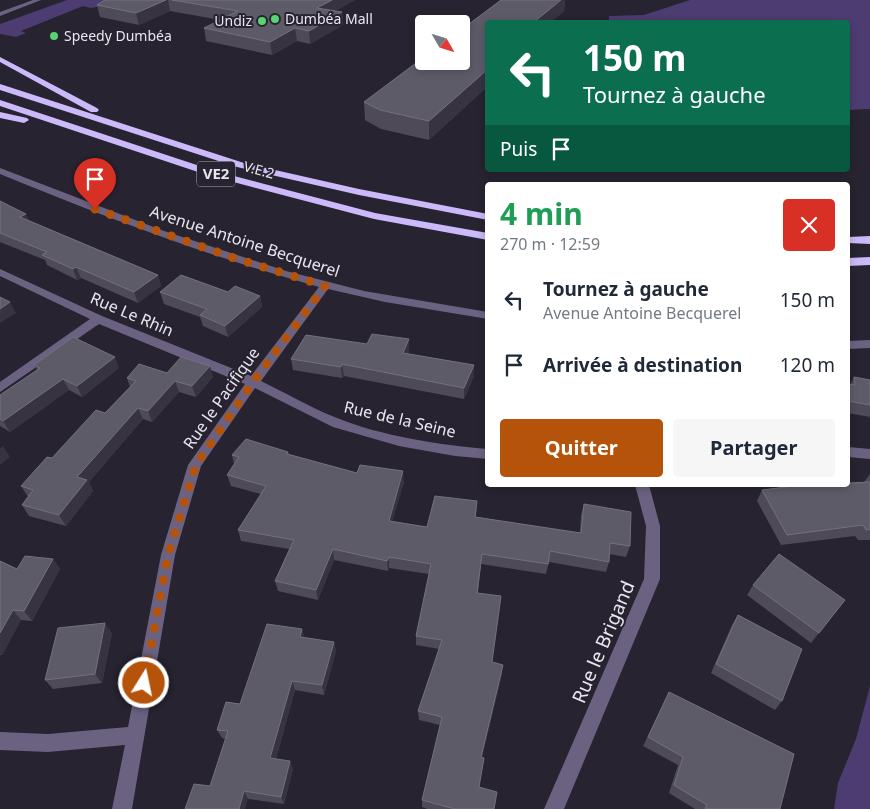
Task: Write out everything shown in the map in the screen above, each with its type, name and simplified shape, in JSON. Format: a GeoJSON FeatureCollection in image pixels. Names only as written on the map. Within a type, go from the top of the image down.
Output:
{"type":"FeatureCollection","features":[{"type":"Feature","properties":{"kind":"highway"},"geometry":{"type":"LineString","coordinates":[[0,59],[130,129]]}},
{"type":"Feature","properties":{"kind":"highway","name":"V.E.2"},"geometry":{"type":"LineString","coordinates":[[0,88],[241,165],[359,192],[485,216]]}},
{"type":"Feature","properties":{"kind":"highway","name":"V.E.2"},"geometry":{"type":"LineString","coordinates":[[0,103],[211,173],[332,205],[430,228],[485,237]]}},
{"type":"Feature","properties":{"kind":"highway"},"geometry":{"type":"LineString","coordinates":[[0,115],[102,136]]}},
{"type":"Feature","properties":{"kind":"highway"},"geometry":{"type":"LineString","coordinates":[[850,240],[870,240]]}},
{"type":"Feature","properties":{"kind":"highway"},"geometry":{"type":"LineString","coordinates":[[850,262],[870,261]]}},
{"type":"Feature","properties":{"kind":"street"},"geometry":{"type":"LineString","coordinates":[[0,14],[38,0]]}},
{"type":"Feature","properties":{"kind":"street","name":"Avenue Antoine Becquerel"},"geometry":{"type":"LineString","coordinates":[[0,171],[95,209],[234,258],[325,286],[485,315]]}},
{"type":"Feature","properties":{"kind":"street","name":"Rue Le Rhin"},"geometry":{"type":"LineString","coordinates":[[0,272],[98,319],[253,382]]}},
{"type":"Feature","properties":{"kind":"street","name":"Rue le Pacifique"},"geometry":{"type":"LineString","coordinates":[[122,809],[168,555],[188,485],[196,465],[253,382],[325,286]]}},
{"type":"Feature","properties":{"kind":"street"},"geometry":{"type":"LineString","coordinates":[[0,388],[98,319]]}},
{"type":"Feature","properties":{"kind":"street"},"geometry":{"type":"LineString","coordinates":[[850,344],[870,344]]}},
{"type":"Feature","properties":{"kind":"street","name":"Rue de la Seine"},"geometry":{"type":"LineString","coordinates":[[253,382],[333,422],[398,441],[455,451],[485,454]]}},
{"type":"Feature","properties":{"kind":"street"},"geometry":{"type":"LineString","coordinates":[[850,452],[870,454]]}},
{"type":"Feature","properties":{"kind":"street","name":"Rue le Brigand"},"geometry":{"type":"LineString","coordinates":[[554,809],[652,580],[653,526],[643,487]]}},
{"type":"Feature","properties":{"kind":"street"},"geometry":{"type":"LineString","coordinates":[[0,741],[48,743],[135,735]]}},
{"type":"Feature","properties":{"kind":"shaded area"},"geometry":{"type":"Polygon","coordinates":[[[67,0],[106,0],[108,5],[91,8],[83,6],[21,31],[26,33],[16,37],[0,34],[0,24],[67,0]]]}},
{"type":"Feature","properties":{"kind":"shaded area"},"geometry":{"type":"Polygon","coordinates":[[[690,0],[870,0],[870,109],[850,110],[850,20],[609,20],[609,16],[644,15],[690,0]]]}},
{"type":"Feature","properties":{"kind":"shaded area"},"geometry":{"type":"Polygon","coordinates":[[[870,686],[870,809],[834,809],[838,783],[856,739],[870,686]]]}},
{"type":"Feature","properties":{"kind":"building"},"geometry":{"type":"Polygon","coordinates":[[[105,0],[166,0],[136,13],[97,5],[105,0]]]}},
{"type":"Feature","properties":{"kind":"building","name":"Dumbéa Mall"},"geometry":{"type":"Polygon","coordinates":[[[172,0],[332,0],[317,8],[342,12],[309,31],[295,28],[270,42],[204,28],[238,11],[172,0]]]}},
{"type":"Feature","properties":{"kind":"building"},"geometry":{"type":"Polygon","coordinates":[[[501,0],[561,0],[536,20],[485,20],[485,72],[429,121],[380,110],[364,102],[415,64],[415,70],[470,70],[470,23],[501,0]]]}},
{"type":"Feature","properties":{"kind":"building"},"geometry":{"type":"Polygon","coordinates":[[[0,201],[26,214],[20,217],[158,275],[134,292],[76,267],[73,269],[42,255],[47,252],[0,233],[0,201]]]}},
{"type":"Feature","properties":{"kind":"building"},"geometry":{"type":"Polygon","coordinates":[[[181,275],[228,292],[235,286],[260,296],[225,326],[200,315],[207,309],[160,292],[181,275]]]}},
{"type":"Feature","properties":{"kind":"building"},"geometry":{"type":"Polygon","coordinates":[[[0,297],[10,302],[0,309],[0,297]]]}},
{"type":"Feature","properties":{"kind":"building"},"geometry":{"type":"Polygon","coordinates":[[[372,334],[409,339],[403,353],[474,365],[464,388],[342,364],[341,367],[291,359],[306,335],[367,344],[372,334]]]}},
{"type":"Feature","properties":{"kind":"building"},"geometry":{"type":"Polygon","coordinates":[[[73,337],[115,357],[77,386],[63,379],[3,421],[0,419],[0,395],[40,368],[34,365],[73,337]]]}},
{"type":"Feature","properties":{"kind":"building"},"geometry":{"type":"Polygon","coordinates":[[[181,357],[210,366],[192,386],[175,381],[148,411],[138,408],[77,477],[87,480],[59,515],[22,505],[33,490],[21,486],[47,457],[52,458],[96,410],[105,413],[136,381],[127,378],[139,364],[167,373],[181,357]]]}},
{"type":"Feature","properties":{"kind":"building"},"geometry":{"type":"Polygon","coordinates":[[[854,377],[870,380],[870,405],[850,401],[850,384],[855,385],[854,377]]]}},
{"type":"Feature","properties":{"kind":"building"},"geometry":{"type":"Polygon","coordinates":[[[246,439],[288,452],[287,454],[357,473],[360,465],[403,471],[389,521],[427,527],[435,496],[477,501],[475,517],[581,533],[584,504],[631,512],[630,546],[610,543],[609,562],[550,551],[548,564],[482,554],[477,593],[501,596],[492,662],[503,665],[481,757],[484,758],[479,787],[497,792],[494,809],[455,809],[422,800],[442,717],[418,711],[442,640],[416,636],[431,564],[389,557],[387,561],[333,549],[316,590],[275,581],[294,540],[238,530],[266,486],[227,475],[239,457],[232,455],[246,439]]]}},
{"type":"Feature","properties":{"kind":"building"},"geometry":{"type":"Polygon","coordinates":[[[870,482],[870,529],[866,530],[863,525],[787,535],[762,490],[786,487],[850,487],[850,483],[870,482]]]}},
{"type":"Feature","properties":{"kind":"building"},"geometry":{"type":"Polygon","coordinates":[[[779,554],[845,600],[819,633],[753,585],[779,554]]]}},
{"type":"Feature","properties":{"kind":"building"},"geometry":{"type":"Polygon","coordinates":[[[25,556],[53,559],[24,611],[13,610],[0,633],[0,561],[17,569],[25,556]]]}},
{"type":"Feature","properties":{"kind":"building"},"geometry":{"type":"Polygon","coordinates":[[[738,615],[802,649],[782,701],[716,664],[738,615]]]}},
{"type":"Feature","properties":{"kind":"building"},"geometry":{"type":"Polygon","coordinates":[[[105,623],[95,674],[45,680],[58,628],[105,623]]]}},
{"type":"Feature","properties":{"kind":"building"},"geometry":{"type":"Polygon","coordinates":[[[267,624],[302,629],[300,637],[334,642],[322,685],[292,681],[270,758],[290,761],[281,797],[244,791],[239,809],[185,809],[194,784],[210,786],[228,731],[217,730],[226,702],[240,704],[267,624]]]}},
{"type":"Feature","properties":{"kind":"building"},"geometry":{"type":"Polygon","coordinates":[[[669,692],[794,754],[780,809],[705,809],[707,805],[674,785],[683,757],[648,737],[669,692]]]}},
{"type":"Feature","properties":{"kind":"place","name":"Dumbéa Mall"},"geometry":{"type":"Point","coordinates":[275,19]}},
{"type":"Feature","properties":{"kind":"place","name":"Undiz"},"geometry":{"type":"Point","coordinates":[262,21]}},
{"type":"Feature","properties":{"kind":"place","name":"Speedy Dumbéa"},"geometry":{"type":"Point","coordinates":[54,36]}},
{"type":"Feature","properties":{"kind":"route"},"geometry":{"type":"LineString","coordinates":[[95,209],[234,258],[325,286],[253,382],[196,465],[188,485],[168,555],[144,683]]}}]}
